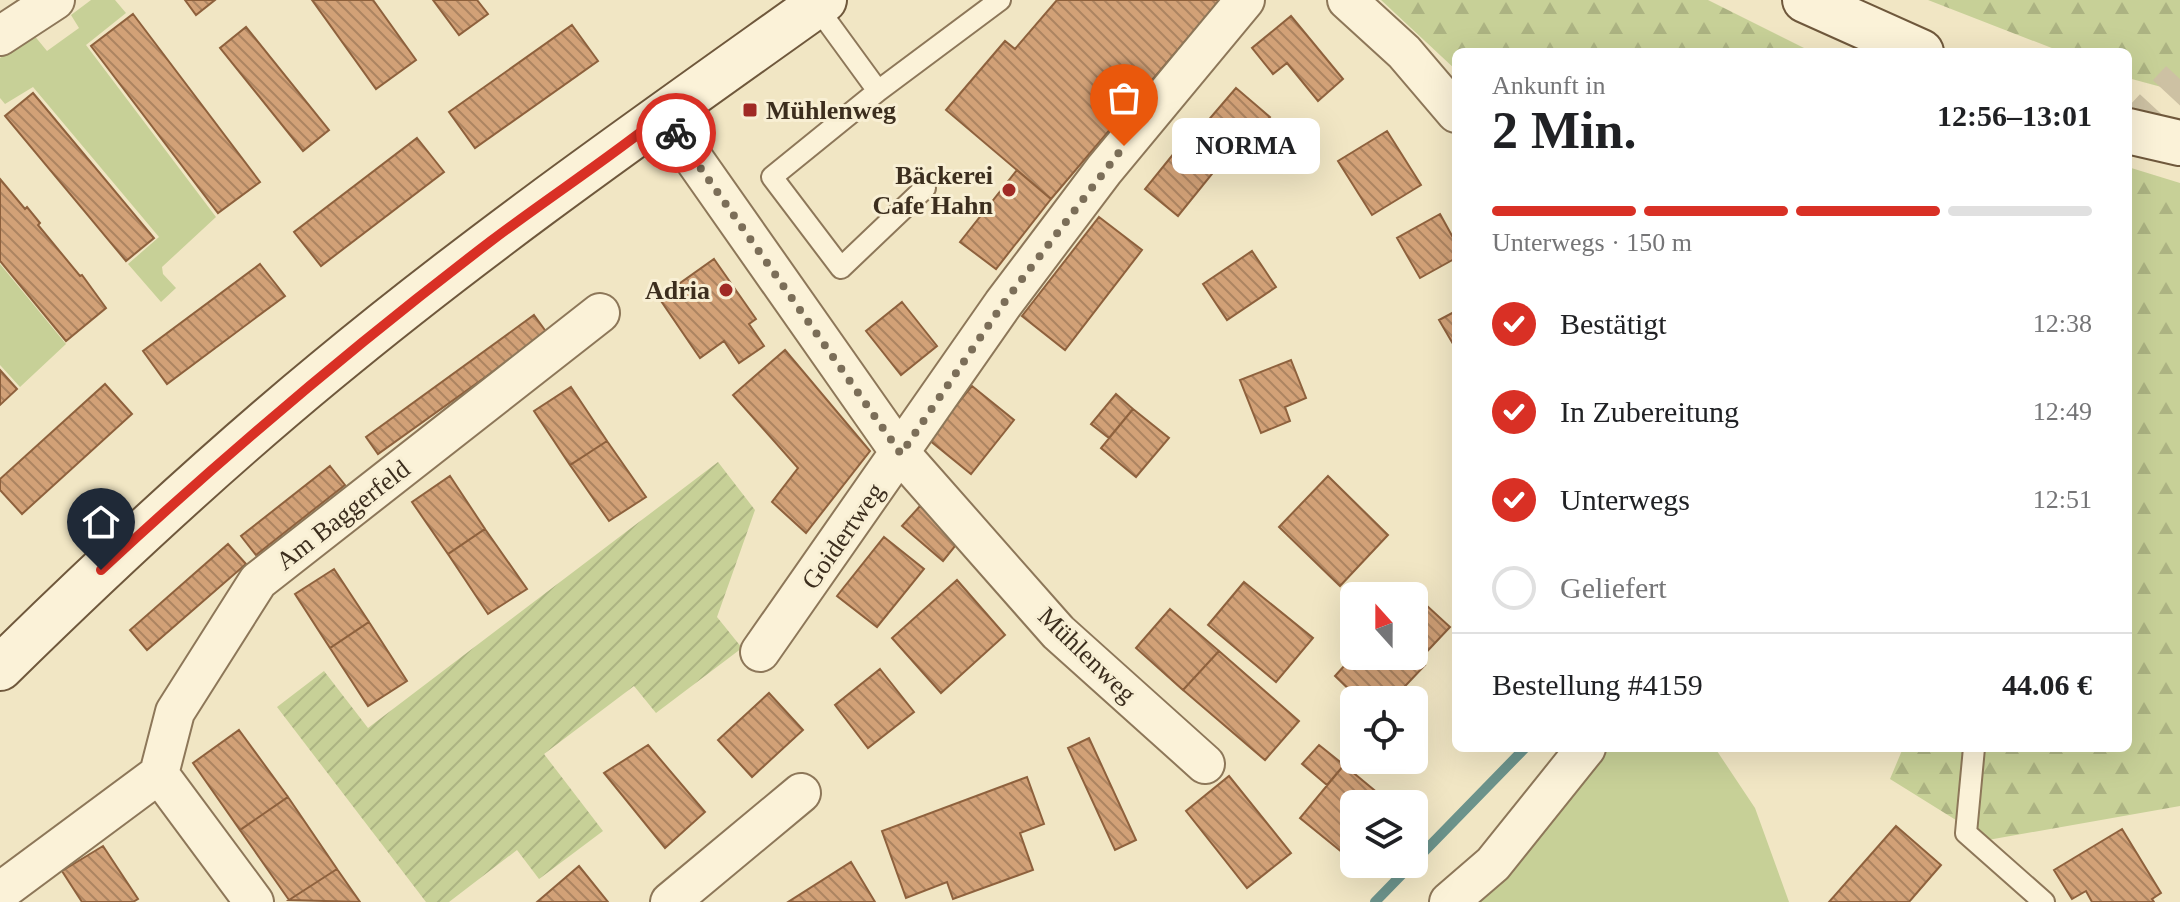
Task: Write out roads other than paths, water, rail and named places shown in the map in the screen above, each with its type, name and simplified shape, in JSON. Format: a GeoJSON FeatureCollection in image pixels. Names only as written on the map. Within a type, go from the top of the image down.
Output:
{"type":"FeatureCollection","features":[{"type":"Feature","properties":{"kind":"main road"},"geometry":{"type":"LineString","coordinates":[[1805,0],[1912,48]]}},
{"type":"Feature","properties":{"kind":"main road"},"geometry":{"type":"LineString","coordinates":[[0,668],[188,489],[326,371],[492,240],[820,3]]}},
{"type":"Feature","properties":{"kind":"main road"},"geometry":{"type":"LineString","coordinates":[[2132,132],[2180,143]]}},
{"type":"Feature","properties":{"kind":"street"},"geometry":{"type":"LineString","coordinates":[[0,36],[55,0]]}},
{"type":"Feature","properties":{"kind":"street","name":"Goidertweg"},"geometry":{"type":"LineString","coordinates":[[760,652],[901,454],[997,312],[1104,170],[1245,0]]}},
{"type":"Feature","properties":{"kind":"street"},"geometry":{"type":"LineString","coordinates":[[1347,0],[1404,52],[1452,108]]}},
{"type":"Feature","properties":{"kind":"street","name":"Mühlenweg"},"geometry":{"type":"LineString","coordinates":[[663,115],[901,454],[1058,632],[1205,764]]}},
{"type":"Feature","properties":{"kind":"street","name":"Am Baggerfeld"},"geometry":{"type":"LineString","coordinates":[[159,774],[175,712],[258,581],[600,313]]}},
{"type":"Feature","properties":{"kind":"street"},"geometry":{"type":"LineString","coordinates":[[1449,902],[1493,864],[1583,752]]}},
{"type":"Feature","properties":{"kind":"street"},"geometry":{"type":"LineString","coordinates":[[0,892],[159,774],[254,902]]}},
{"type":"Feature","properties":{"kind":"street"},"geometry":{"type":"LineString","coordinates":[[670,902],[801,793]]}},
{"type":"Feature","properties":{"kind":"lane"},"geometry":{"type":"LineString","coordinates":[[925,188],[841,268],[772,177],[878,91],[1000,0]]}},
{"type":"Feature","properties":{"kind":"lane"},"geometry":{"type":"LineString","coordinates":[[820,3],[878,91]]}},
{"type":"Feature","properties":{"kind":"lane"},"geometry":{"type":"LineString","coordinates":[[1974,752],[1966,833],[2044,902]]}},
{"type":"Feature","properties":{"kind":"waterway"},"geometry":{"type":"LineString","coordinates":[[1428,848],[1521,752]]}},
{"type":"Feature","properties":{"kind":"waterway"},"geometry":{"type":"LineString","coordinates":[[1375,902],[1398,878]]}},
{"type":"Feature","properties":{"kind":"tunnel"},"geometry":{"type":"LineString","coordinates":[[2132,131],[2180,79]]}},
{"type":"Feature","properties":{"kind":"place","name":"Mühlenweg"},"geometry":{"type":"Point","coordinates":[750,110]}},
{"type":"Feature","properties":{"kind":"place","name":"NORMA"},"geometry":{"type":"Point","coordinates":[1124,146]}},
{"type":"Feature","properties":{"kind":"place","name":"Bäckerei Cafe Hahn"},"geometry":{"type":"Point","coordinates":[1009,190]}},
{"type":"Feature","properties":{"kind":"place","name":"Adria"},"geometry":{"type":"Point","coordinates":[726,290]}}]}
